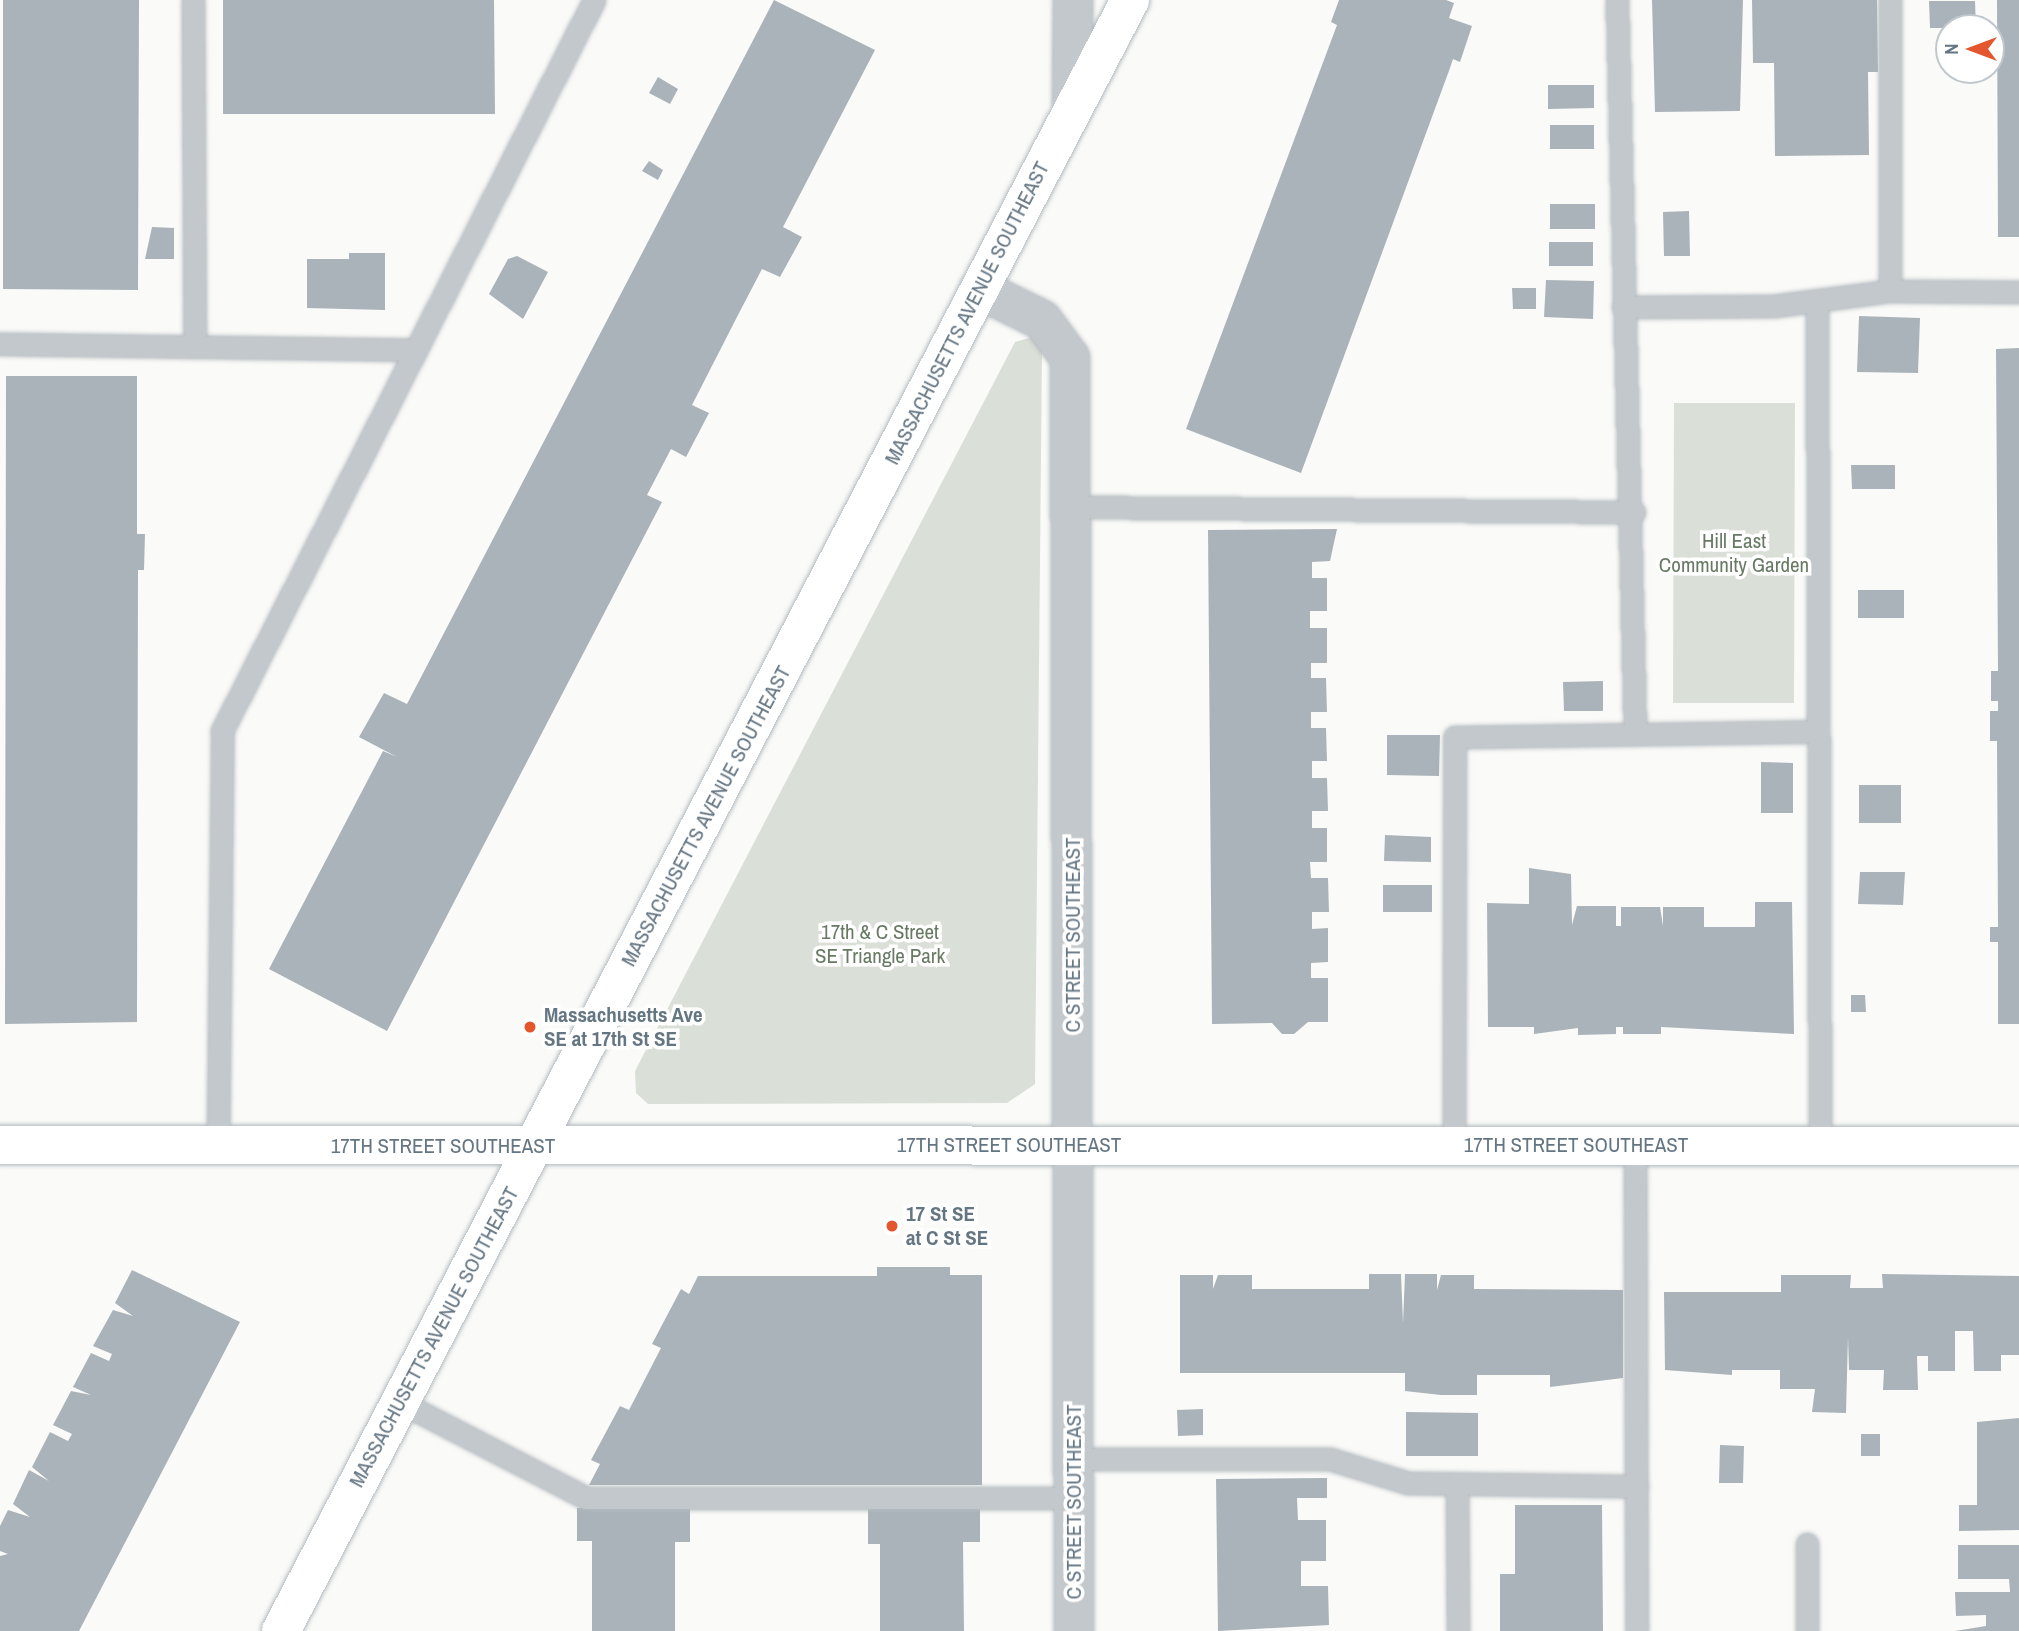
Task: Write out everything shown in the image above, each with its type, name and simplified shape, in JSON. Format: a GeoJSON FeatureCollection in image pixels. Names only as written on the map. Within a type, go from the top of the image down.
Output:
{"type":"FeatureCollection","features":[{"type":"Feature","properties":{"kind":"main road","name":"MASSACHUSETTS AVENUE SOUTHEAST"},"geometry":{"type":"LineString","coordinates":[[281,1631],[1130,0]]}},
{"type":"Feature","properties":{"kind":"main road","name":"17TH STREET SOUTHEAST"},"geometry":{"type":"LineString","coordinates":[[0,1144],[533,1147],[1820,1144],[2019,1146]]}},
{"type":"Feature","properties":{"kind":"street"},"geometry":{"type":"LineString","coordinates":[[1072,111],[1073,0]]}},
{"type":"Feature","properties":{"kind":"street","name":"C STREET SOUTHEAST"},"geometry":{"type":"LineString","coordinates":[[979,289],[1042,320],[1064,342],[1071,373],[1074,1631]]}},
{"type":"Feature","properties":{"kind":"lane"},"geometry":{"type":"LineString","coordinates":[[193,0],[195,347]]}},
{"type":"Feature","properties":{"kind":"lane"},"geometry":{"type":"LineString","coordinates":[[218,1144],[222,731],[594,0]]}},
{"type":"Feature","properties":{"kind":"lane"},"geometry":{"type":"LineString","coordinates":[[1617,0],[1623,307],[1634,512],[1635,733]]}},
{"type":"Feature","properties":{"kind":"lane"},"geometry":{"type":"LineString","coordinates":[[1890,0],[1890,290]]}},
{"type":"Feature","properties":{"kind":"lane"},"geometry":{"type":"LineString","coordinates":[[1623,307],[1817,302],[1890,290],[2019,292]]}},
{"type":"Feature","properties":{"kind":"lane"},"geometry":{"type":"LineString","coordinates":[[1817,302],[1820,1144]]}},
{"type":"Feature","properties":{"kind":"lane"},"geometry":{"type":"LineString","coordinates":[[0,344],[416,349]]}},
{"type":"Feature","properties":{"kind":"lane"},"geometry":{"type":"LineString","coordinates":[[1072,507],[1634,512]]}},
{"type":"Feature","properties":{"kind":"lane"},"geometry":{"type":"LineString","coordinates":[[1454,1145],[1455,737],[1817,731]]}},
{"type":"Feature","properties":{"kind":"lane"},"geometry":{"type":"LineString","coordinates":[[1635,1145],[1637,1631]]}},
{"type":"Feature","properties":{"kind":"lane"},"geometry":{"type":"LineString","coordinates":[[400,1402],[586,1498],[1074,1498]]}},
{"type":"Feature","properties":{"kind":"lane"},"geometry":{"type":"LineString","coordinates":[[1074,1459],[1330,1459],[1388,1479],[1457,1485],[1637,1486]]}},
{"type":"Feature","properties":{"kind":"lane"},"geometry":{"type":"LineString","coordinates":[[1457,1485],[1458,1631]]}},
{"type":"Feature","properties":{"kind":"lane"},"geometry":{"type":"LineString","coordinates":[[1807,1544],[1807,1631]]}},
{"type":"Feature","properties":{"kind":"green space","name":"17th & C Street SE Triangle Park"},"geometry":{"type":"Polygon","coordinates":[[[1032,337],[1042,350],[1035,1084],[1007,1103],[648,1104],[636,1093],[635,1071],[1015,342],[1032,337]]]}},
{"type":"Feature","properties":{"kind":"green space","name":"Hill East Community Garden"},"geometry":{"type":"Polygon","coordinates":[[[1674,403],[1795,403],[1794,703],[1673,703],[1674,403]]]}},
{"type":"Feature","properties":{"kind":"building"},"geometry":{"type":"Polygon","coordinates":[[[3,0],[139,0],[138,290],[3,289],[3,0]]]}},
{"type":"Feature","properties":{"kind":"building"},"geometry":{"type":"Polygon","coordinates":[[[223,0],[494,0],[495,114],[223,114],[223,0]]]}},
{"type":"Feature","properties":{"kind":"building"},"geometry":{"type":"Polygon","coordinates":[[[774,0],[875,50],[783,227],[802,237],[780,277],[762,269],[692,405],[709,413],[686,457],[671,449],[647,495],[662,502],[387,1031],[269,969],[383,751],[397,757],[359,737],[384,693],[407,704],[774,0]]]}},
{"type":"Feature","properties":{"kind":"building"},"geometry":{"type":"Polygon","coordinates":[[[1339,0],[1446,0],[1454,3],[1449,18],[1472,26],[1460,62],[1453,59],[1301,473],[1186,429],[1337,25],[1331,22],[1339,0]]]}},
{"type":"Feature","properties":{"kind":"building"},"geometry":{"type":"Polygon","coordinates":[[[1652,0],[1743,0],[1740,111],[1655,112],[1652,0]]]}},
{"type":"Feature","properties":{"kind":"building"},"geometry":{"type":"Polygon","coordinates":[[[1752,0],[1877,0],[1878,72],[1868,72],[1869,155],[1775,156],[1774,63],[1753,63],[1752,0]]]}},
{"type":"Feature","properties":{"kind":"building"},"geometry":{"type":"Polygon","coordinates":[[[1997,0],[2019,0],[2019,237],[1998,237],[1997,84],[2005,84],[2005,14],[1997,14],[1997,0]]]}},
{"type":"Feature","properties":{"kind":"building"},"geometry":{"type":"Polygon","coordinates":[[[1929,1],[1975,1],[1975,14],[1935,14],[1935,28],[1930,28],[1929,1]]]}},
{"type":"Feature","properties":{"kind":"building"},"geometry":{"type":"Polygon","coordinates":[[[658,77],[678,89],[670,104],[649,93],[658,77]]]}},
{"type":"Feature","properties":{"kind":"building"},"geometry":{"type":"Polygon","coordinates":[[[1548,85],[1594,85],[1594,108],[1548,109],[1548,85]]]}},
{"type":"Feature","properties":{"kind":"building"},"geometry":{"type":"Polygon","coordinates":[[[1550,125],[1594,125],[1594,149],[1550,149],[1550,125]]]}},
{"type":"Feature","properties":{"kind":"building"},"geometry":{"type":"Polygon","coordinates":[[[649,161],[663,170],[658,180],[642,171],[649,161]]]}},
{"type":"Feature","properties":{"kind":"building"},"geometry":{"type":"Polygon","coordinates":[[[1550,204],[1595,204],[1595,229],[1550,229],[1550,204]]]}},
{"type":"Feature","properties":{"kind":"building"},"geometry":{"type":"Polygon","coordinates":[[[1689,211],[1690,256],[1664,256],[1663,212],[1689,211]]]}},
{"type":"Feature","properties":{"kind":"building"},"geometry":{"type":"Polygon","coordinates":[[[152,227],[174,228],[174,259],[145,259],[152,227]]]}},
{"type":"Feature","properties":{"kind":"building"},"geometry":{"type":"Polygon","coordinates":[[[1549,242],[1593,242],[1593,266],[1549,266],[1549,242]]]}},
{"type":"Feature","properties":{"kind":"building"},"geometry":{"type":"Polygon","coordinates":[[[349,253],[385,253],[385,310],[307,308],[307,259],[349,259],[349,253]]]}},
{"type":"Feature","properties":{"kind":"building"},"geometry":{"type":"Polygon","coordinates":[[[517,256],[548,272],[523,319],[489,294],[508,259],[517,256]]]}},
{"type":"Feature","properties":{"kind":"building"},"geometry":{"type":"Polygon","coordinates":[[[1546,280],[1594,281],[1593,319],[1544,317],[1546,280]]]}},
{"type":"Feature","properties":{"kind":"building"},"geometry":{"type":"Polygon","coordinates":[[[1512,288],[1536,288],[1536,309],[1513,309],[1512,288]]]}},
{"type":"Feature","properties":{"kind":"building"},"geometry":{"type":"Polygon","coordinates":[[[1859,316],[1920,318],[1918,373],[1857,372],[1859,316]]]}},
{"type":"Feature","properties":{"kind":"building"},"geometry":{"type":"Polygon","coordinates":[[[2019,348],[2019,1024],[1998,1024],[1998,942],[1990,942],[1990,927],[1998,927],[1997,741],[1990,741],[1990,711],[1998,711],[1998,701],[1991,701],[1991,671],[1998,671],[1996,349],[2019,348]]]}},
{"type":"Feature","properties":{"kind":"building"},"geometry":{"type":"Polygon","coordinates":[[[6,376],[137,376],[137,534],[145,534],[144,570],[138,570],[137,1022],[5,1024],[6,376]]]}},
{"type":"Feature","properties":{"kind":"building"},"geometry":{"type":"Polygon","coordinates":[[[1851,465],[1895,465],[1895,489],[1852,489],[1851,465]]]}},
{"type":"Feature","properties":{"kind":"building"},"geometry":{"type":"Polygon","coordinates":[[[1337,529],[1330,561],[1312,562],[1312,578],[1327,578],[1327,611],[1310,611],[1310,628],[1327,628],[1327,663],[1311,663],[1311,678],[1326,678],[1327,712],[1311,712],[1311,728],[1326,728],[1327,761],[1312,761],[1312,778],[1327,778],[1328,811],[1312,811],[1312,828],[1327,828],[1327,862],[1310,862],[1311,878],[1328,878],[1329,912],[1312,912],[1312,929],[1328,928],[1328,962],[1311,963],[1311,978],[1328,978],[1328,1022],[1308,1022],[1294,1034],[1282,1034],[1272,1023],[1212,1024],[1208,530],[1337,529]]]}},
{"type":"Feature","properties":{"kind":"building"},"geometry":{"type":"Polygon","coordinates":[[[1858,590],[1904,590],[1904,618],[1858,618],[1858,590]]]}},
{"type":"Feature","properties":{"kind":"building"},"geometry":{"type":"Polygon","coordinates":[[[1603,681],[1603,711],[1564,711],[1563,682],[1603,681]]]}},
{"type":"Feature","properties":{"kind":"building"},"geometry":{"type":"Polygon","coordinates":[[[1387,735],[1440,735],[1439,776],[1387,775],[1387,735]]]}},
{"type":"Feature","properties":{"kind":"building"},"geometry":{"type":"Polygon","coordinates":[[[1761,762],[1793,763],[1793,813],[1761,813],[1761,762]]]}},
{"type":"Feature","properties":{"kind":"building"},"geometry":{"type":"Polygon","coordinates":[[[1859,785],[1901,785],[1901,823],[1859,823],[1859,785]]]}},
{"type":"Feature","properties":{"kind":"building"},"geometry":{"type":"Polygon","coordinates":[[[1385,835],[1431,837],[1431,862],[1384,861],[1385,835]]]}},
{"type":"Feature","properties":{"kind":"building"},"geometry":{"type":"Polygon","coordinates":[[[1529,868],[1571,874],[1572,925],[1577,906],[1616,906],[1616,926],[1621,926],[1621,907],[1660,907],[1663,926],[1663,907],[1704,907],[1704,927],[1755,927],[1755,902],[1792,902],[1794,1034],[1661,1027],[1661,1034],[1623,1034],[1623,1027],[1616,1027],[1616,1034],[1578,1035],[1578,1028],[1534,1034],[1534,1027],[1488,1027],[1487,903],[1529,904],[1529,868]]]}},
{"type":"Feature","properties":{"kind":"building"},"geometry":{"type":"Polygon","coordinates":[[[1860,872],[1905,872],[1903,905],[1858,904],[1860,872]]]}},
{"type":"Feature","properties":{"kind":"building"},"geometry":{"type":"Polygon","coordinates":[[[1383,885],[1432,885],[1432,912],[1383,912],[1383,885]]]}},
{"type":"Feature","properties":{"kind":"building"},"geometry":{"type":"Polygon","coordinates":[[[1851,995],[1865,995],[1866,1012],[1851,1012],[1851,995]]]}},
{"type":"Feature","properties":{"kind":"building"},"geometry":{"type":"Polygon","coordinates":[[[877,1267],[950,1267],[950,1275],[982,1275],[982,1485],[589,1485],[600,1464],[591,1460],[620,1406],[629,1410],[661,1348],[652,1344],[681,1289],[689,1294],[698,1276],[877,1276],[877,1267]]]}},
{"type":"Feature","properties":{"kind":"building"},"geometry":{"type":"Polygon","coordinates":[[[132,1270],[240,1322],[79,1631],[0,1631],[0,1556],[8,1554],[0,1551],[0,1526],[8,1510],[30,1517],[13,1504],[29,1470],[49,1481],[32,1467],[50,1432],[68,1441],[72,1434],[53,1425],[71,1391],[91,1395],[73,1387],[91,1353],[109,1361],[112,1354],[93,1346],[113,1310],[133,1316],[115,1303],[132,1270]]]}},
{"type":"Feature","properties":{"kind":"building"},"geometry":{"type":"Polygon","coordinates":[[[1369,1274],[1401,1274],[1403,1323],[1405,1274],[1437,1274],[1437,1290],[1441,1275],[1474,1275],[1474,1289],[1623,1290],[1623,1378],[1550,1387],[1550,1375],[1477,1375],[1477,1395],[1441,1395],[1405,1391],[1405,1373],[1180,1373],[1180,1275],[1213,1275],[1213,1289],[1218,1275],[1252,1275],[1252,1289],[1369,1289],[1369,1274]]]}},
{"type":"Feature","properties":{"kind":"building"},"geometry":{"type":"Polygon","coordinates":[[[1882,1274],[2019,1276],[2019,1355],[2001,1355],[2001,1371],[1974,1371],[1973,1331],[1955,1331],[1955,1371],[1928,1371],[1928,1356],[1917,1356],[1918,1390],[1883,1390],[1884,1370],[1849,1370],[1848,1337],[1846,1413],[1812,1412],[1815,1389],[1780,1389],[1780,1370],[1732,1370],[1732,1375],[1665,1370],[1664,1292],[1781,1292],[1781,1275],[1851,1275],[1850,1288],[1883,1288],[1882,1274]]]}},
{"type":"Feature","properties":{"kind":"building"},"geometry":{"type":"Polygon","coordinates":[[[1203,1409],[1203,1435],[1178,1436],[1177,1410],[1203,1409]]]}},
{"type":"Feature","properties":{"kind":"building"},"geometry":{"type":"Polygon","coordinates":[[[1406,1412],[1478,1413],[1478,1456],[1406,1456],[1406,1412]]]}},
{"type":"Feature","properties":{"kind":"building"},"geometry":{"type":"Polygon","coordinates":[[[2019,1418],[2019,1530],[1959,1531],[1959,1505],[1977,1505],[1977,1422],[2019,1418]]]}},
{"type":"Feature","properties":{"kind":"building"},"geometry":{"type":"Polygon","coordinates":[[[1861,1434],[1880,1434],[1880,1456],[1861,1456],[1861,1434]]]}},
{"type":"Feature","properties":{"kind":"building"},"geometry":{"type":"Polygon","coordinates":[[[1720,1445],[1744,1446],[1743,1483],[1719,1483],[1720,1445]]]}},
{"type":"Feature","properties":{"kind":"building"},"geometry":{"type":"Polygon","coordinates":[[[1327,1478],[1327,1498],[1297,1498],[1298,1520],[1326,1520],[1326,1561],[1301,1561],[1301,1586],[1328,1586],[1329,1625],[1218,1631],[1216,1479],[1327,1478]]]}},
{"type":"Feature","properties":{"kind":"building"},"geometry":{"type":"Polygon","coordinates":[[[1515,1505],[1602,1505],[1603,1631],[1500,1631],[1500,1574],[1515,1574],[1515,1505]]]}},
{"type":"Feature","properties":{"kind":"building"},"geometry":{"type":"Polygon","coordinates":[[[577,1508],[690,1508],[690,1542],[675,1542],[675,1631],[592,1631],[592,1541],[577,1541],[577,1508]]]}},
{"type":"Feature","properties":{"kind":"building"},"geometry":{"type":"Polygon","coordinates":[[[868,1508],[980,1508],[980,1542],[963,1542],[964,1631],[880,1631],[880,1544],[868,1544],[868,1508]]]}},
{"type":"Feature","properties":{"kind":"building"},"geometry":{"type":"Polygon","coordinates":[[[1958,1545],[2019,1545],[2019,1631],[1955,1631],[1986,1626],[1986,1615],[1956,1616],[1955,1592],[2010,1592],[2009,1579],[1958,1579],[1958,1545]]]}},
{"type":"Feature","properties":{"kind":"place","name":"Massachusetts Ave SE at 17th St SE"},"geometry":{"type":"Point","coordinates":[530,1027]}},
{"type":"Feature","properties":{"kind":"place","name":"17 St SE at C St SE"},"geometry":{"type":"Point","coordinates":[892,1226]}}]}
